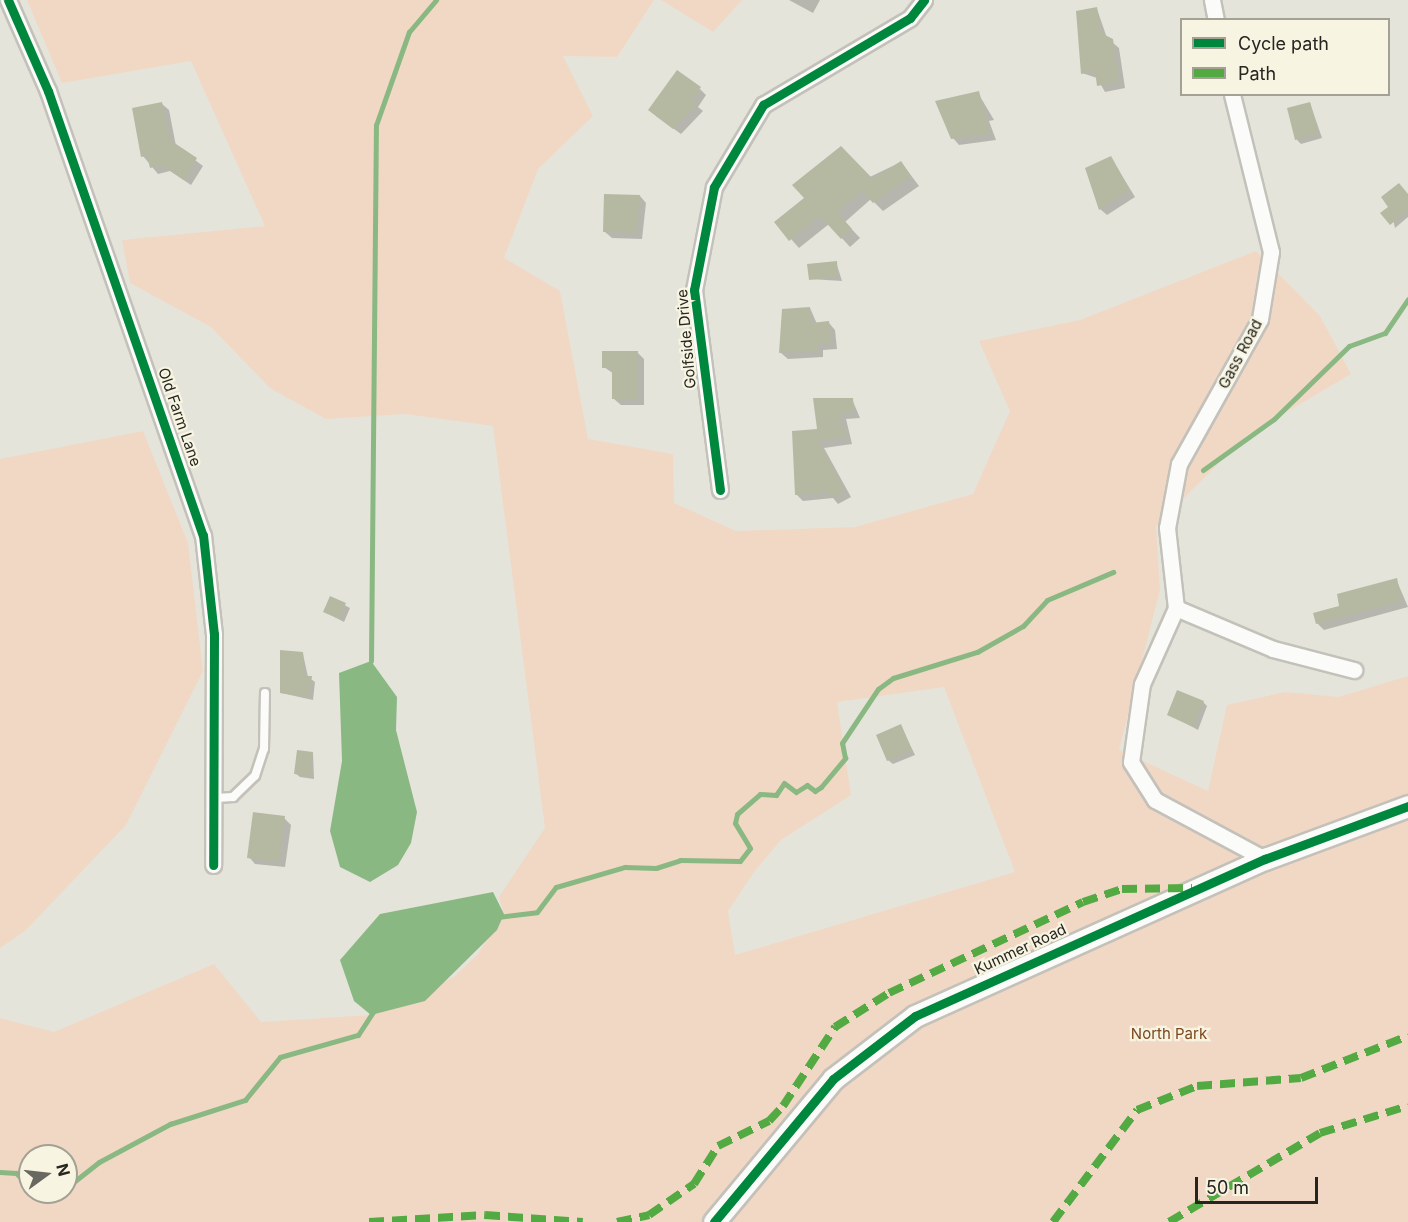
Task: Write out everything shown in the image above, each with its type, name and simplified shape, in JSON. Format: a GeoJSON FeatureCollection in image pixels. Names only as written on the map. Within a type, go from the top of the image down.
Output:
{"type":"FeatureCollection","features":[{"type":"Feature","properties":{"kind":"street","name":"Old Farm Lane"},"geometry":{"type":"LineString","coordinates":[[8,0],[48,91],[198,516],[214,634],[216,798],[213,866]]}},
{"type":"Feature","properties":{"kind":"street","name":"Golfside Drive"},"geometry":{"type":"LineString","coordinates":[[720,490],[694,290],[714,187],[763,105],[910,18],[924,0]]}},
{"type":"Feature","properties":{"kind":"street"},"geometry":{"type":"LineString","coordinates":[[1212,0],[1216,18]]}},
{"type":"Feature","properties":{"kind":"street","name":"Gass Road"},"geometry":{"type":"LineString","coordinates":[[1176,608],[1167,528],[1179,464],[1260,319],[1271,252],[1232,96]]}},
{"type":"Feature","properties":{"kind":"street"},"geometry":{"type":"LineString","coordinates":[[1265,859],[1155,800],[1131,762],[1142,684],[1176,608],[1273,649],[1354,670]]}},
{"type":"Feature","properties":{"kind":"street","name":"Kummer Road"},"geometry":{"type":"LineString","coordinates":[[714,1222],[833,1079],[915,1016],[1265,859],[1408,806]]}},
{"type":"Feature","properties":{"kind":"lane"},"geometry":{"type":"LineString","coordinates":[[216,798],[233,797],[255,776],[264,749],[266,693]]}},
{"type":"Feature","properties":{"kind":"green space","name":"North Park"},"geometry":{"type":"Polygon","coordinates":[[[27,0],[654,0],[617,57],[563,56],[593,116],[538,169],[504,258],[560,291],[588,439],[673,454],[674,503],[736,531],[855,527],[973,494],[1010,411],[979,341],[1080,320],[1256,251],[1320,316],[1351,374],[1246,436],[1156,526],[1160,590],[1119,750],[1208,791],[1227,705],[1285,692],[1339,697],[1408,676],[1408,1222],[0,1222],[0,1018],[54,1032],[214,964],[261,1022],[371,1015],[454,977],[478,954],[504,914],[499,897],[545,828],[493,426],[405,414],[326,419],[270,388],[211,327],[130,283],[122,240],[265,226],[191,61],[62,83],[27,0]],[[944,687],[837,702],[851,795],[781,840],[754,872],[728,911],[735,955],[1015,872],[944,687]]]}},
{"type":"Feature","properties":{"kind":"green space"},"geometry":{"type":"Polygon","coordinates":[[[661,0],[742,0],[713,32],[661,0]]]}},
{"type":"Feature","properties":{"kind":"green space"},"geometry":{"type":"Polygon","coordinates":[[[143,431],[188,543],[203,671],[126,825],[25,931],[0,948],[0,459],[143,431]]]}},
{"type":"Feature","properties":{"kind":"shaded area"},"geometry":{"type":"Polygon","coordinates":[[[371,661],[397,697],[396,730],[417,812],[411,843],[398,865],[370,882],[340,867],[330,831],[342,761],[339,673],[371,661]]]}},
{"type":"Feature","properties":{"kind":"shaded area"},"geometry":{"type":"Polygon","coordinates":[[[493,892],[504,914],[497,930],[425,1001],[371,1015],[354,1001],[340,960],[380,914],[493,892]]]}},
{"type":"Feature","properties":{"kind":"building"},"geometry":{"type":"Polygon","coordinates":[[[1097,7],[1101,33],[1113,39],[1119,82],[1097,86],[1095,71],[1081,74],[1076,11],[1097,7]]]}},
{"type":"Feature","properties":{"kind":"building"},"geometry":{"type":"Polygon","coordinates":[[[677,70],[701,87],[692,100],[697,104],[673,129],[648,110],[677,70]]]}},
{"type":"Feature","properties":{"kind":"building"},"geometry":{"type":"Polygon","coordinates":[[[979,91],[990,134],[951,139],[935,101],[979,91]]]}},
{"type":"Feature","properties":{"kind":"building"},"geometry":{"type":"Polygon","coordinates":[[[162,102],[170,140],[197,158],[184,180],[162,165],[150,168],[147,156],[141,157],[132,108],[162,102]]]}},
{"type":"Feature","properties":{"kind":"building"},"geometry":{"type":"Polygon","coordinates":[[[1310,102],[1319,134],[1295,140],[1287,108],[1310,102]]]}},
{"type":"Feature","properties":{"kind":"building"},"geometry":{"type":"Polygon","coordinates":[[[841,146],[873,179],[901,161],[911,176],[873,203],[862,191],[837,212],[852,229],[841,239],[820,216],[789,241],[774,222],[804,198],[792,185],[841,146]]]}},
{"type":"Feature","properties":{"kind":"building"},"geometry":{"type":"Polygon","coordinates":[[[1111,156],[1130,190],[1099,210],[1085,168],[1111,156]]]}},
{"type":"Feature","properties":{"kind":"building"},"geometry":{"type":"Polygon","coordinates":[[[1399,183],[1408,194],[1408,210],[1390,225],[1380,213],[1388,207],[1381,197],[1399,183]]]}},
{"type":"Feature","properties":{"kind":"building"},"geometry":{"type":"Polygon","coordinates":[[[604,194],[640,195],[636,233],[603,232],[604,194]]]}},
{"type":"Feature","properties":{"kind":"building"},"geometry":{"type":"Polygon","coordinates":[[[837,261],[838,277],[809,280],[807,264],[837,261]]]}},
{"type":"Feature","properties":{"kind":"building"},"geometry":{"type":"Polygon","coordinates":[[[810,307],[811,323],[829,321],[831,343],[817,344],[818,351],[779,353],[782,309],[810,307]]]}},
{"type":"Feature","properties":{"kind":"building"},"geometry":{"type":"Polygon","coordinates":[[[602,351],[638,351],[638,399],[612,399],[612,368],[602,368],[602,351]]]}},
{"type":"Feature","properties":{"kind":"building"},"geometry":{"type":"Polygon","coordinates":[[[813,398],[853,398],[854,412],[840,413],[841,423],[828,424],[845,427],[846,437],[818,441],[845,490],[831,498],[827,492],[795,495],[792,431],[817,429],[813,398]]]}},
{"type":"Feature","properties":{"kind":"building"},"geometry":{"type":"Polygon","coordinates":[[[1397,578],[1402,601],[1316,624],[1313,613],[1339,606],[1337,594],[1397,578]]]}},
{"type":"Feature","properties":{"kind":"building"},"geometry":{"type":"Polygon","coordinates":[[[330,596],[346,603],[339,619],[323,612],[330,596]]]}},
{"type":"Feature","properties":{"kind":"building"},"geometry":{"type":"Polygon","coordinates":[[[280,650],[303,652],[305,676],[312,676],[309,697],[280,693],[280,650]]]}},
{"type":"Feature","properties":{"kind":"building"},"geometry":{"type":"Polygon","coordinates":[[[1177,690],[1204,701],[1193,727],[1167,715],[1177,690]]]}},
{"type":"Feature","properties":{"kind":"building"},"geometry":{"type":"Polygon","coordinates":[[[901,724],[912,750],[887,761],[876,735],[901,724]]]}},
{"type":"Feature","properties":{"kind":"building"},"geometry":{"type":"Polygon","coordinates":[[[297,750],[313,752],[311,776],[294,774],[297,750]]]}},
{"type":"Feature","properties":{"kind":"building"},"geometry":{"type":"Polygon","coordinates":[[[253,812],[285,816],[279,862],[247,858],[253,812]]]}},
{"type":"Feature","properties":{"kind":"waterway"},"geometry":{"type":"LineString","coordinates":[[371,661],[376,125],[409,32],[436,0]]}},
{"type":"Feature","properties":{"kind":"waterway"},"geometry":{"type":"LineString","coordinates":[[1203,470],[1274,419],[1349,346],[1385,333],[1408,299]]}},
{"type":"Feature","properties":{"kind":"waterway"},"geometry":{"type":"LineString","coordinates":[[498,917],[537,912],[556,887],[625,867],[656,868],[680,860],[740,861],[750,848],[735,823],[737,814],[760,794],[776,795],[784,783],[796,792],[807,785],[815,791],[821,787],[845,758],[842,743],[878,689],[893,678],[977,652],[1023,626],[1047,600],[1113,572]]}},
{"type":"Feature","properties":{"kind":"waterway"},"geometry":{"type":"LineString","coordinates":[[78,1179],[99,1162],[170,1124],[245,1100],[280,1057],[358,1035],[374,1010]]}},
{"type":"Feature","properties":{"kind":"waterway"},"geometry":{"type":"LineString","coordinates":[[0,1172],[18,1175]]}},
{"type":"Feature","properties":{"kind":"marked path"},"geometry":{"type":"LineString","coordinates":[[617,1222],[649,1215],[694,1184],[718,1146],[769,1121],[783,1106],[835,1027],[889,993],[1083,902],[1122,889],[1192,888]]}},
{"type":"Feature","properties":{"kind":"marked path"},"geometry":{"type":"LineString","coordinates":[[1053,1222],[1137,1110],[1197,1086],[1301,1078],[1408,1036]]}},
{"type":"Feature","properties":{"kind":"marked path"},"geometry":{"type":"LineString","coordinates":[[1169,1222],[1320,1133],[1408,1106]]}},
{"type":"Feature","properties":{"kind":"marked path"},"geometry":{"type":"LineString","coordinates":[[369,1222],[485,1215],[583,1222]]}},
{"type":"Feature","properties":{"kind":"cycle path"},"geometry":{"type":"LineString","coordinates":[[8,0],[48,91],[203,535],[214,634],[213,865]]}},
{"type":"Feature","properties":{"kind":"cycle path"},"geometry":{"type":"LineString","coordinates":[[720,490],[694,290],[714,187],[763,105],[910,18],[924,0]]}},
{"type":"Feature","properties":{"kind":"cycle path"},"geometry":{"type":"LineString","coordinates":[[714,1222],[833,1079],[915,1016],[1265,859],[1408,806]]}}]}
